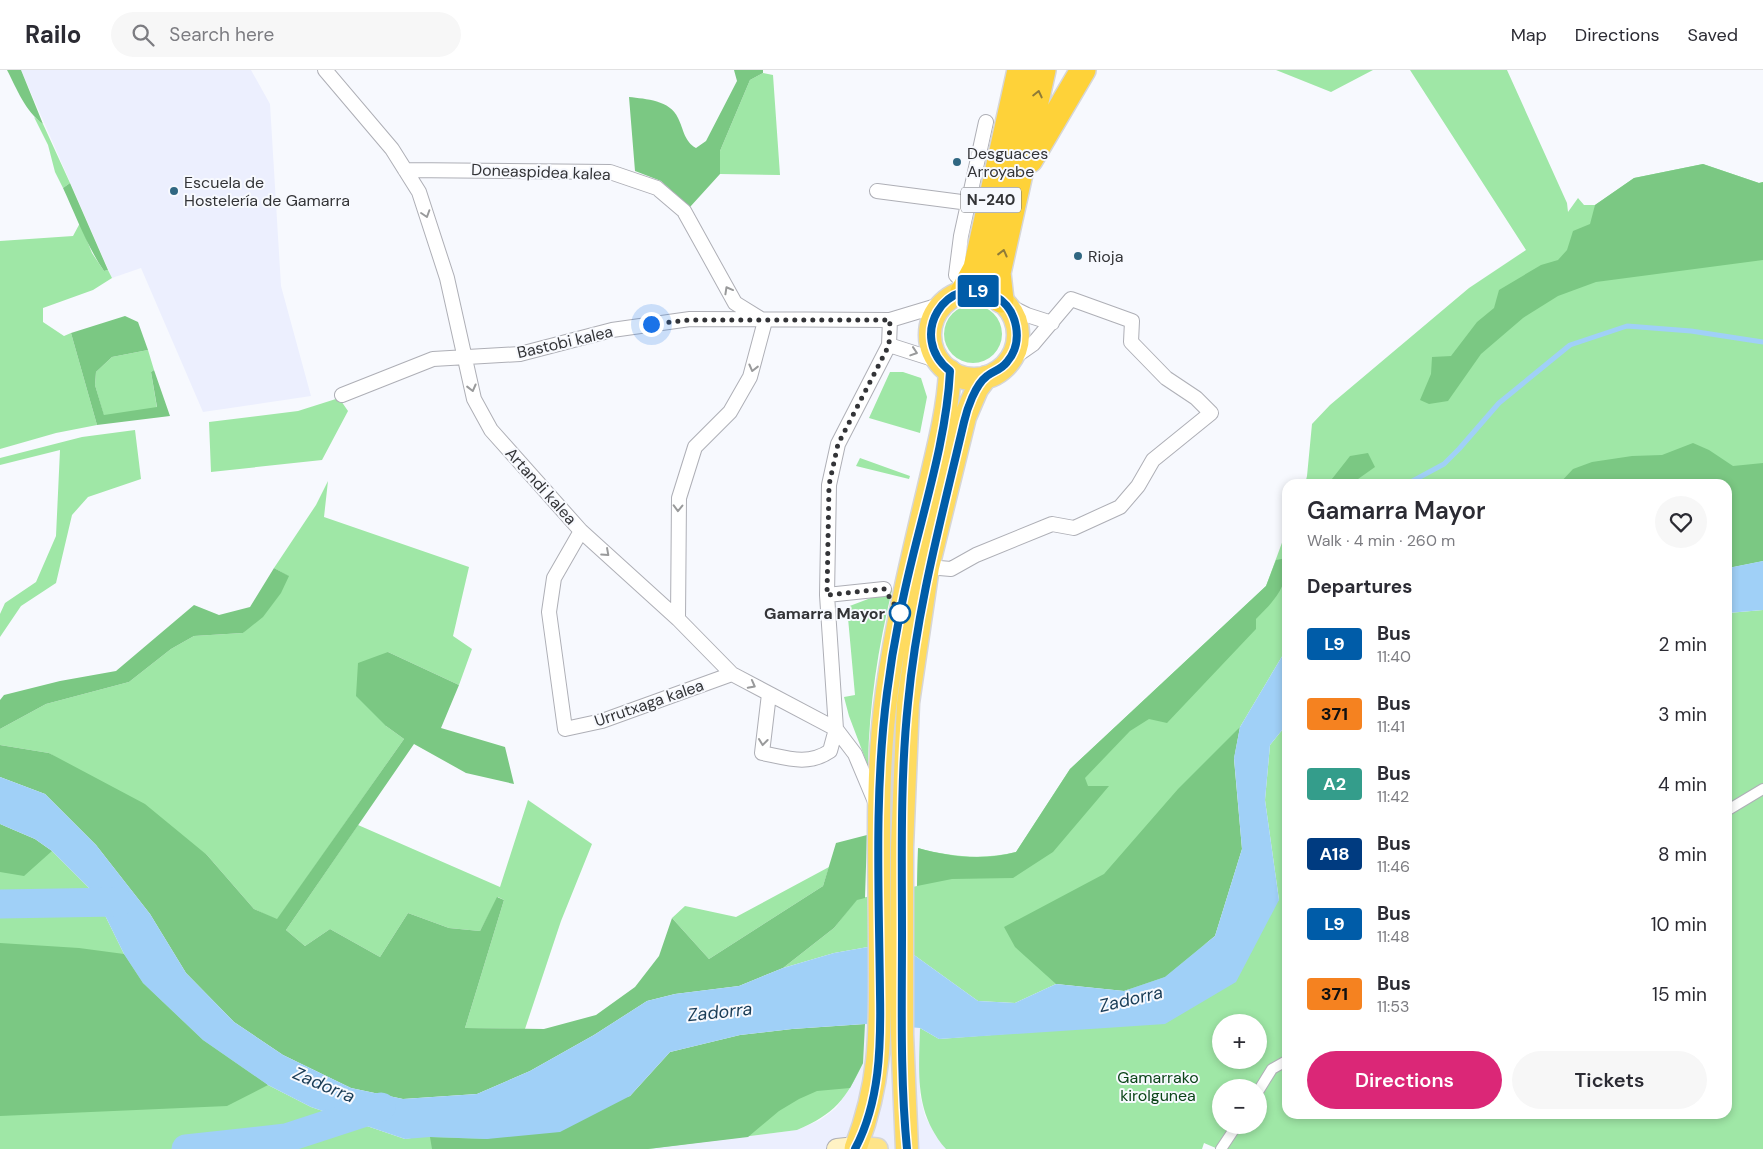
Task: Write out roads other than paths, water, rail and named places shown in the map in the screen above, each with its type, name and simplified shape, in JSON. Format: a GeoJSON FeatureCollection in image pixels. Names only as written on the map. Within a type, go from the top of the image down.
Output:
{"type":"FeatureCollection","features":[{"type":"Feature","properties":{"kind":"highway"},"geometry":{"type":"LineString","coordinates":[[1011,106],[1012,70]]}},
{"type":"Feature","properties":{"kind":"highway","name":"N-240"},"geometry":{"type":"LineString","coordinates":[[907,1149],[891,1034],[880,851],[879,811],[888,684],[899,616],[942,429],[944,366],[932,347],[930,331],[934,317],[958,294],[976,268],[1020,70]]}},
{"type":"Feature","properties":{"kind":"highway","name":"N-240"},"geometry":{"type":"LineString","coordinates":[[856,1148],[891,1034],[908,703],[965,417],[986,376],[995,373],[1009,361],[1016,347],[1018,331],[1014,316],[1003,302],[998,273],[1043,70]]}},
{"type":"Feature","properties":{"kind":"highway"},"geometry":{"type":"LineString","coordinates":[[1018,180],[1083,70]]}},
{"type":"Feature","properties":{"kind":"highway"},"geometry":{"type":"LineString","coordinates":[[958,294],[983,292],[1003,302]]}},
{"type":"Feature","properties":{"kind":"highway"},"geometry":{"type":"LineString","coordinates":[[944,366],[961,376],[974,378],[986,376]]}},
{"type":"Feature","properties":{"kind":"street","name":"Artandi kalea"},"geometry":{"type":"LineString","coordinates":[[325,70],[392,149],[420,192],[447,278],[474,399],[491,430],[581,530],[678,619],[732,674],[836,729],[855,754],[879,811]]}},
{"type":"Feature","properties":{"kind":"street"},"geometry":{"type":"LineString","coordinates":[[958,294],[956,275],[961,236],[986,122]]}},
{"type":"Feature","properties":{"kind":"street","name":"Doneaspidea kalea"},"geometry":{"type":"LineString","coordinates":[[406,170],[610,172],[658,188],[684,211],[735,302],[765,321]]}},
{"type":"Feature","properties":{"kind":"street"},"geometry":{"type":"LineString","coordinates":[[877,191],[969,203]]}},
{"type":"Feature","properties":{"kind":"street","name":"Bastobi kalea"},"geometry":{"type":"LineString","coordinates":[[342,395],[433,359],[520,354],[612,330],[690,320],[890,320],[958,294]]}},
{"type":"Feature","properties":{"kind":"street"},"geometry":{"type":"LineString","coordinates":[[935,567],[951,568],[976,555],[1052,524],[1074,528],[1120,506],[1138,486],[1153,460],[1210,413],[1196,398],[1166,378],[1131,342],[1132,321],[1071,299],[1034,344],[1009,361]]}},
{"type":"Feature","properties":{"kind":"street"},"geometry":{"type":"LineString","coordinates":[[1003,302],[1028,315],[1052,323]]}},
{"type":"Feature","properties":{"kind":"street"},"geometry":{"type":"LineString","coordinates":[[769,694],[762,753],[802,761],[820,758],[830,751],[836,729],[827,595],[829,485],[838,444],[889,345],[890,320]]}},
{"type":"Feature","properties":{"kind":"street"},"geometry":{"type":"LineString","coordinates":[[678,619],[678,498],[695,447],[730,412],[750,377],[765,321]]}},
{"type":"Feature","properties":{"kind":"street"},"geometry":{"type":"LineString","coordinates":[[889,345],[944,366]]}},
{"type":"Feature","properties":{"kind":"street","name":"Urrutxaga kalea"},"geometry":{"type":"LineString","coordinates":[[581,530],[554,578],[549,612],[565,729],[602,722],[732,674]]}},
{"type":"Feature","properties":{"kind":"street"},"geometry":{"type":"LineString","coordinates":[[827,595],[884,589]]}},
{"type":"Feature","properties":{"kind":"street"},"geometry":{"type":"LineString","coordinates":[[1732,808],[1763,789]]}},
{"type":"Feature","properties":{"kind":"street"},"geometry":{"type":"LineString","coordinates":[[1266,1079],[1272,1068],[1282,1063]]}},
{"type":"Feature","properties":{"kind":"street"},"geometry":{"type":"LineString","coordinates":[[1221,1149],[1231,1134]]}},
{"type":"Feature","properties":{"kind":"water"},"geometry":{"type":"Polygon","coordinates":[[[1763,561],[1763,610],[1732,613],[1732,567],[1763,561]]]}},
{"type":"Feature","properties":{"kind":"water","name":"Zadorra"},"geometry":{"type":"Polygon","coordinates":[[[1282,656],[1282,730],[1270,745],[1265,800],[1279,900],[1236,982],[1165,1024],[939,1039],[920,1028],[865,1024],[740,1035],[670,1052],[630,1096],[560,1132],[487,1139],[430,1137],[405,1139],[311,1107],[268,1085],[203,1040],[143,983],[124,954],[94,893],[52,851],[35,839],[0,824],[0,777],[45,794],[96,845],[150,914],[186,973],[234,1022],[283,1055],[351,1088],[403,1099],[477,1094],[530,1071],[594,1035],[647,1001],[675,994],[739,986],[783,968],[834,953],[896,942],[978,1001],[1015,1003],[1056,984],[1124,991],[1165,977],[1215,936],[1242,849],[1234,758],[1240,727],[1282,656]]]}},
{"type":"Feature","properties":{"kind":"waterway"},"geometry":{"type":"LineString","coordinates":[[1416,479],[1444,464],[1499,403],[1570,345],[1627,326],[1691,331],[1763,342]]}},
{"type":"Feature","properties":{"kind":"waterway"},"geometry":{"type":"LineString","coordinates":[[0,904],[118,902]]}},
{"type":"Feature","properties":{"kind":"waterway","name":"Zadorra"},"geometry":{"type":"LineString","coordinates":[[186,1149],[286,1138],[381,1107]]}},
{"type":"Feature","properties":{"kind":"place","name":"Desguaces Arroyabe"},"geometry":{"type":"Point","coordinates":[957,162]}},
{"type":"Feature","properties":{"kind":"place","name":"Escuela de Hostelería de Gamarra"},"geometry":{"type":"Point","coordinates":[174,191]}},
{"type":"Feature","properties":{"kind":"place","name":"Rioja"},"geometry":{"type":"Point","coordinates":[1078,256]}},
{"type":"Feature","properties":{"kind":"place","name":"Gamarra Mayor"},"geometry":{"type":"Point","coordinates":[900,613]}},
{"type":"Feature","properties":{"kind":"park label","name":"Gamarrako kirolgunea"},"geometry":{"type":"Point","coordinates":[1158,1086]}}]}
